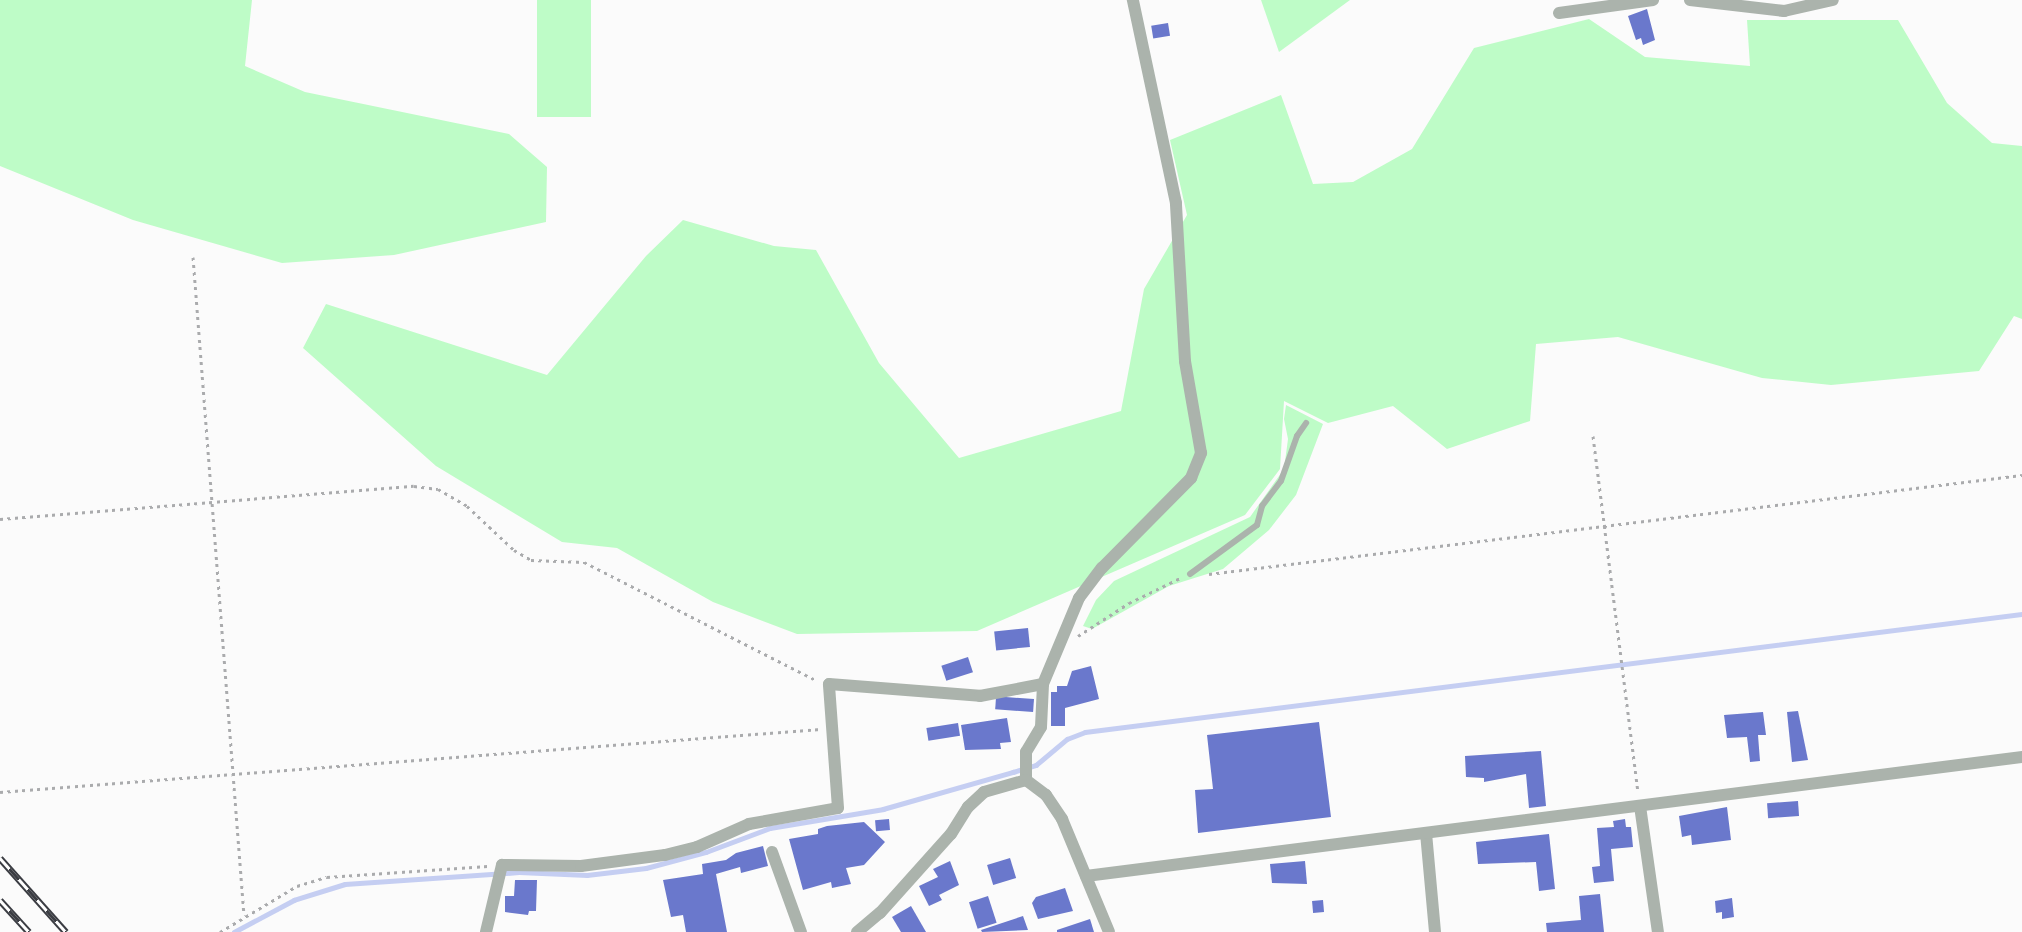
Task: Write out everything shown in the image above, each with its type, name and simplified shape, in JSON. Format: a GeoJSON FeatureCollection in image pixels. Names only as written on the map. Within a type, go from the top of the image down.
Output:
{"type":"FeatureCollection","features":[{"type":"Feature","properties":{"kind":"street"},"geometry":{"type":"LineString","coordinates":[[1026,780],[1026,752],[1041,727],[1043,684],[1079,598],[1102,567],[1191,478],[1201,453],[1185,361],[1176,203],[1132,0]]}},
{"type":"Feature","properties":{"kind":"street"},"geometry":{"type":"LineString","coordinates":[[1559,13],[1653,0]]}},
{"type":"Feature","properties":{"kind":"street"},"geometry":{"type":"LineString","coordinates":[[1690,0],[1784,11],[1833,0]]}},
{"type":"Feature","properties":{"kind":"street"},"geometry":{"type":"LineString","coordinates":[[486,932],[502,865],[581,866],[632,860],[698,847],[749,824],[838,808],[829,684],[980,696],[1043,684]]}},
{"type":"Feature","properties":{"kind":"street"},"geometry":{"type":"LineString","coordinates":[[1086,876],[2022,757]]}},
{"type":"Feature","properties":{"kind":"street"},"geometry":{"type":"LineString","coordinates":[[1026,780],[1046,795],[1062,819],[1109,932]]}},
{"type":"Feature","properties":{"kind":"street"},"geometry":{"type":"LineString","coordinates":[[857,932],[880,913],[951,834],[968,807],[984,792],[1026,780]]}},
{"type":"Feature","properties":{"kind":"street"},"geometry":{"type":"LineString","coordinates":[[1640,806],[1658,932]]}},
{"type":"Feature","properties":{"kind":"street"},"geometry":{"type":"LineString","coordinates":[[1426,833],[1435,932]]}},
{"type":"Feature","properties":{"kind":"street"},"geometry":{"type":"LineString","coordinates":[[772,852],[801,932]]}},
{"type":"Feature","properties":{"kind":"lane"},"geometry":{"type":"LineString","coordinates":[[1190,574],[1257,525],[1262,506],[1281,482],[1297,436],[1306,423]]}},
{"type":"Feature","properties":{"kind":"path"},"geometry":{"type":"LineString","coordinates":[[193,257],[244,915]]}},
{"type":"Feature","properties":{"kind":"path"},"geometry":{"type":"LineString","coordinates":[[1593,436],[1640,806]]}},
{"type":"Feature","properties":{"kind":"path"},"geometry":{"type":"LineString","coordinates":[[1060,644],[1160,586],[1190,574],[1220,574],[2022,475]]}},
{"type":"Feature","properties":{"kind":"path"},"geometry":{"type":"LineString","coordinates":[[0,519],[213,504],[414,486],[438,489],[467,506],[514,550],[531,560],[584,562],[678,613],[829,684]]}},
{"type":"Feature","properties":{"kind":"path"},"geometry":{"type":"LineString","coordinates":[[0,792],[234,777],[832,728]]}},
{"type":"Feature","properties":{"kind":"path"},"geometry":{"type":"LineString","coordinates":[[219,932],[244,915],[297,886],[327,877],[412,868],[502,865]]}},
{"type":"Feature","properties":{"kind":"green space"},"geometry":{"type":"Polygon","coordinates":[[[0,0],[252,0],[245,66],[305,92],[509,134],[547,167],[546,222],[394,255],[282,263],[133,220],[0,166],[0,0]]]}},
{"type":"Feature","properties":{"kind":"green space"},"geometry":{"type":"Polygon","coordinates":[[[537,0],[591,0],[591,117],[537,117],[537,0]]]}},
{"type":"Feature","properties":{"kind":"green space"},"geometry":{"type":"Polygon","coordinates":[[[1261,0],[1350,0],[1279,52],[1261,0]]]}},
{"type":"Feature","properties":{"kind":"green space"},"geometry":{"type":"Polygon","coordinates":[[[1589,19],[1645,57],[1750,66],[1747,20],[1898,20],[1947,103],[1992,143],[2022,146],[2022,319],[2014,316],[1979,371],[1831,385],[1762,378],[1618,337],[1536,344],[1530,421],[1447,449],[1393,406],[1328,423],[1284,401],[1280,469],[1245,515],[977,631],[797,634],[713,602],[617,548],[562,542],[436,466],[303,348],[326,304],[547,375],[646,256],[683,220],[774,246],[816,250],[879,363],[959,458],[1121,411],[1144,289],[1187,215],[1170,140],[1281,95],[1313,184],[1353,182],[1412,149],[1474,48],[1589,19]]]}},
{"type":"Feature","properties":{"kind":"green space"},"geometry":{"type":"Polygon","coordinates":[[[1286,405],[1323,424],[1296,495],[1269,530],[1223,569],[1169,586],[1092,629],[1083,626],[1096,600],[1114,581],[1250,517],[1284,469],[1288,439],[1284,419],[1286,405]]]}},
{"type":"Feature","properties":{"kind":"building"},"geometry":{"type":"Polygon","coordinates":[[[1647,9],[1655,40],[1643,45],[1641,38],[1636,40],[1628,16],[1647,9]]]}},
{"type":"Feature","properties":{"kind":"building"},"geometry":{"type":"Polygon","coordinates":[[[1168,23],[1170,36],[1153,38],[1151,26],[1168,23]]]}},
{"type":"Feature","properties":{"kind":"building"},"geometry":{"type":"Polygon","coordinates":[[[1028,628],[1030,647],[996,650],[994,632],[1028,628]]]}},
{"type":"Feature","properties":{"kind":"building"},"geometry":{"type":"Polygon","coordinates":[[[968,657],[973,672],[946,681],[941,666],[968,657]]]}},
{"type":"Feature","properties":{"kind":"building"},"geometry":{"type":"Polygon","coordinates":[[[1091,666],[1099,699],[1065,708],[1065,726],[1051,726],[1051,692],[1057,692],[1057,686],[1067,686],[1072,671],[1091,666]]]}},
{"type":"Feature","properties":{"kind":"building"},"geometry":{"type":"Polygon","coordinates":[[[996,696],[1034,699],[1033,712],[995,709],[996,696]]]}},
{"type":"Feature","properties":{"kind":"building"},"geometry":{"type":"Polygon","coordinates":[[[1798,711],[1808,760],[1792,762],[1787,712],[1798,711]]]}},
{"type":"Feature","properties":{"kind":"building"},"geometry":{"type":"Polygon","coordinates":[[[1763,712],[1766,735],[1758,735],[1760,761],[1750,762],[1747,737],[1727,738],[1724,715],[1763,712]]]}},
{"type":"Feature","properties":{"kind":"building"},"geometry":{"type":"Polygon","coordinates":[[[1007,718],[1011,742],[1000,743],[1001,749],[965,750],[961,725],[1007,718]]]}},
{"type":"Feature","properties":{"kind":"building"},"geometry":{"type":"Polygon","coordinates":[[[1319,722],[1331,817],[1198,833],[1195,790],[1213,789],[1207,735],[1319,722]]]}},
{"type":"Feature","properties":{"kind":"building"},"geometry":{"type":"Polygon","coordinates":[[[958,723],[960,736],[928,741],[926,728],[958,723]]]}},
{"type":"Feature","properties":{"kind":"building"},"geometry":{"type":"Polygon","coordinates":[[[1541,751],[1546,806],[1529,808],[1526,774],[1484,782],[1484,778],[1466,777],[1465,756],[1541,751]]]}},
{"type":"Feature","properties":{"kind":"building"},"geometry":{"type":"Polygon","coordinates":[[[1798,801],[1799,816],[1768,818],[1767,803],[1798,801]]]}},
{"type":"Feature","properties":{"kind":"building"},"geometry":{"type":"Polygon","coordinates":[[[1727,807],[1731,840],[1692,845],[1691,835],[1682,837],[1679,816],[1727,807]]]}},
{"type":"Feature","properties":{"kind":"building"},"geometry":{"type":"Polygon","coordinates":[[[889,819],[890,830],[876,831],[875,820],[889,819]]]}},
{"type":"Feature","properties":{"kind":"building"},"geometry":{"type":"Polygon","coordinates":[[[1625,819],[1626,827],[1631,827],[1633,847],[1611,849],[1614,881],[1594,883],[1592,867],[1600,866],[1597,828],[1614,827],[1613,821],[1625,819]]]}},
{"type":"Feature","properties":{"kind":"building"},"geometry":{"type":"Polygon","coordinates":[[[864,822],[885,842],[864,865],[846,868],[851,884],[832,888],[831,882],[803,890],[789,839],[818,834],[818,829],[827,826],[864,822]]]}},
{"type":"Feature","properties":{"kind":"building"},"geometry":{"type":"Polygon","coordinates":[[[1549,834],[1555,889],[1539,891],[1536,862],[1478,864],[1476,842],[1549,834]]]}},
{"type":"Feature","properties":{"kind":"building"},"geometry":{"type":"Polygon","coordinates":[[[763,846],[768,866],[741,873],[740,867],[716,874],[727,932],[686,932],[683,915],[671,917],[663,880],[703,874],[702,864],[726,860],[736,853],[763,846]]]}},
{"type":"Feature","properties":{"kind":"building"},"geometry":{"type":"Polygon","coordinates":[[[1010,858],[1016,878],[993,885],[987,865],[1010,858]]]}},
{"type":"Feature","properties":{"kind":"building"},"geometry":{"type":"Polygon","coordinates":[[[950,861],[959,885],[939,895],[942,900],[929,906],[919,886],[938,877],[933,869],[950,861]]]}},
{"type":"Feature","properties":{"kind":"building"},"geometry":{"type":"Polygon","coordinates":[[[1305,861],[1307,884],[1272,883],[1270,864],[1305,861]]]}},
{"type":"Feature","properties":{"kind":"building"},"geometry":{"type":"Polygon","coordinates":[[[515,880],[537,880],[536,911],[529,911],[528,915],[505,912],[505,896],[514,896],[515,880]]]}},
{"type":"Feature","properties":{"kind":"building"},"geometry":{"type":"Polygon","coordinates":[[[1065,888],[1073,911],[1038,919],[1032,903],[1036,897],[1065,888]]]}},
{"type":"Feature","properties":{"kind":"building"},"geometry":{"type":"Polygon","coordinates":[[[1600,894],[1604,932],[1547,932],[1546,923],[1581,920],[1579,896],[1600,894]]]}},
{"type":"Feature","properties":{"kind":"building"},"geometry":{"type":"Polygon","coordinates":[[[988,896],[997,923],[978,929],[969,902],[988,896]]]}},
{"type":"Feature","properties":{"kind":"building"},"geometry":{"type":"Polygon","coordinates":[[[1732,898],[1734,917],[1722,919],[1722,912],[1716,913],[1715,901],[1732,898]]]}},
{"type":"Feature","properties":{"kind":"building"},"geometry":{"type":"Polygon","coordinates":[[[1323,900],[1324,912],[1313,913],[1312,901],[1323,900]]]}},
{"type":"Feature","properties":{"kind":"building"},"geometry":{"type":"Polygon","coordinates":[[[911,906],[926,932],[901,932],[892,917],[911,906]]]}},
{"type":"Feature","properties":{"kind":"building"},"geometry":{"type":"Polygon","coordinates":[[[1023,916],[1028,930],[982,932],[981,930],[1023,916]]]}},
{"type":"Feature","properties":{"kind":"building"},"geometry":{"type":"Polygon","coordinates":[[[1090,919],[1094,932],[1057,932],[1057,930],[1090,919]]]}},
{"type":"Feature","properties":{"kind":"waterway"},"geometry":{"type":"LineString","coordinates":[[234,932],[294,900],[345,884],[519,872],[587,875],[646,868],[706,852],[770,828],[883,809],[1036,765],[1067,739],[1085,732],[2022,614]]}},
{"type":"Feature","properties":{"kind":"railway"},"geometry":{"type":"LineString","coordinates":[[0,858],[66,932]]}},
{"type":"Feature","properties":{"kind":"railway"},"geometry":{"type":"LineString","coordinates":[[0,900],[29,932]]}}]}
